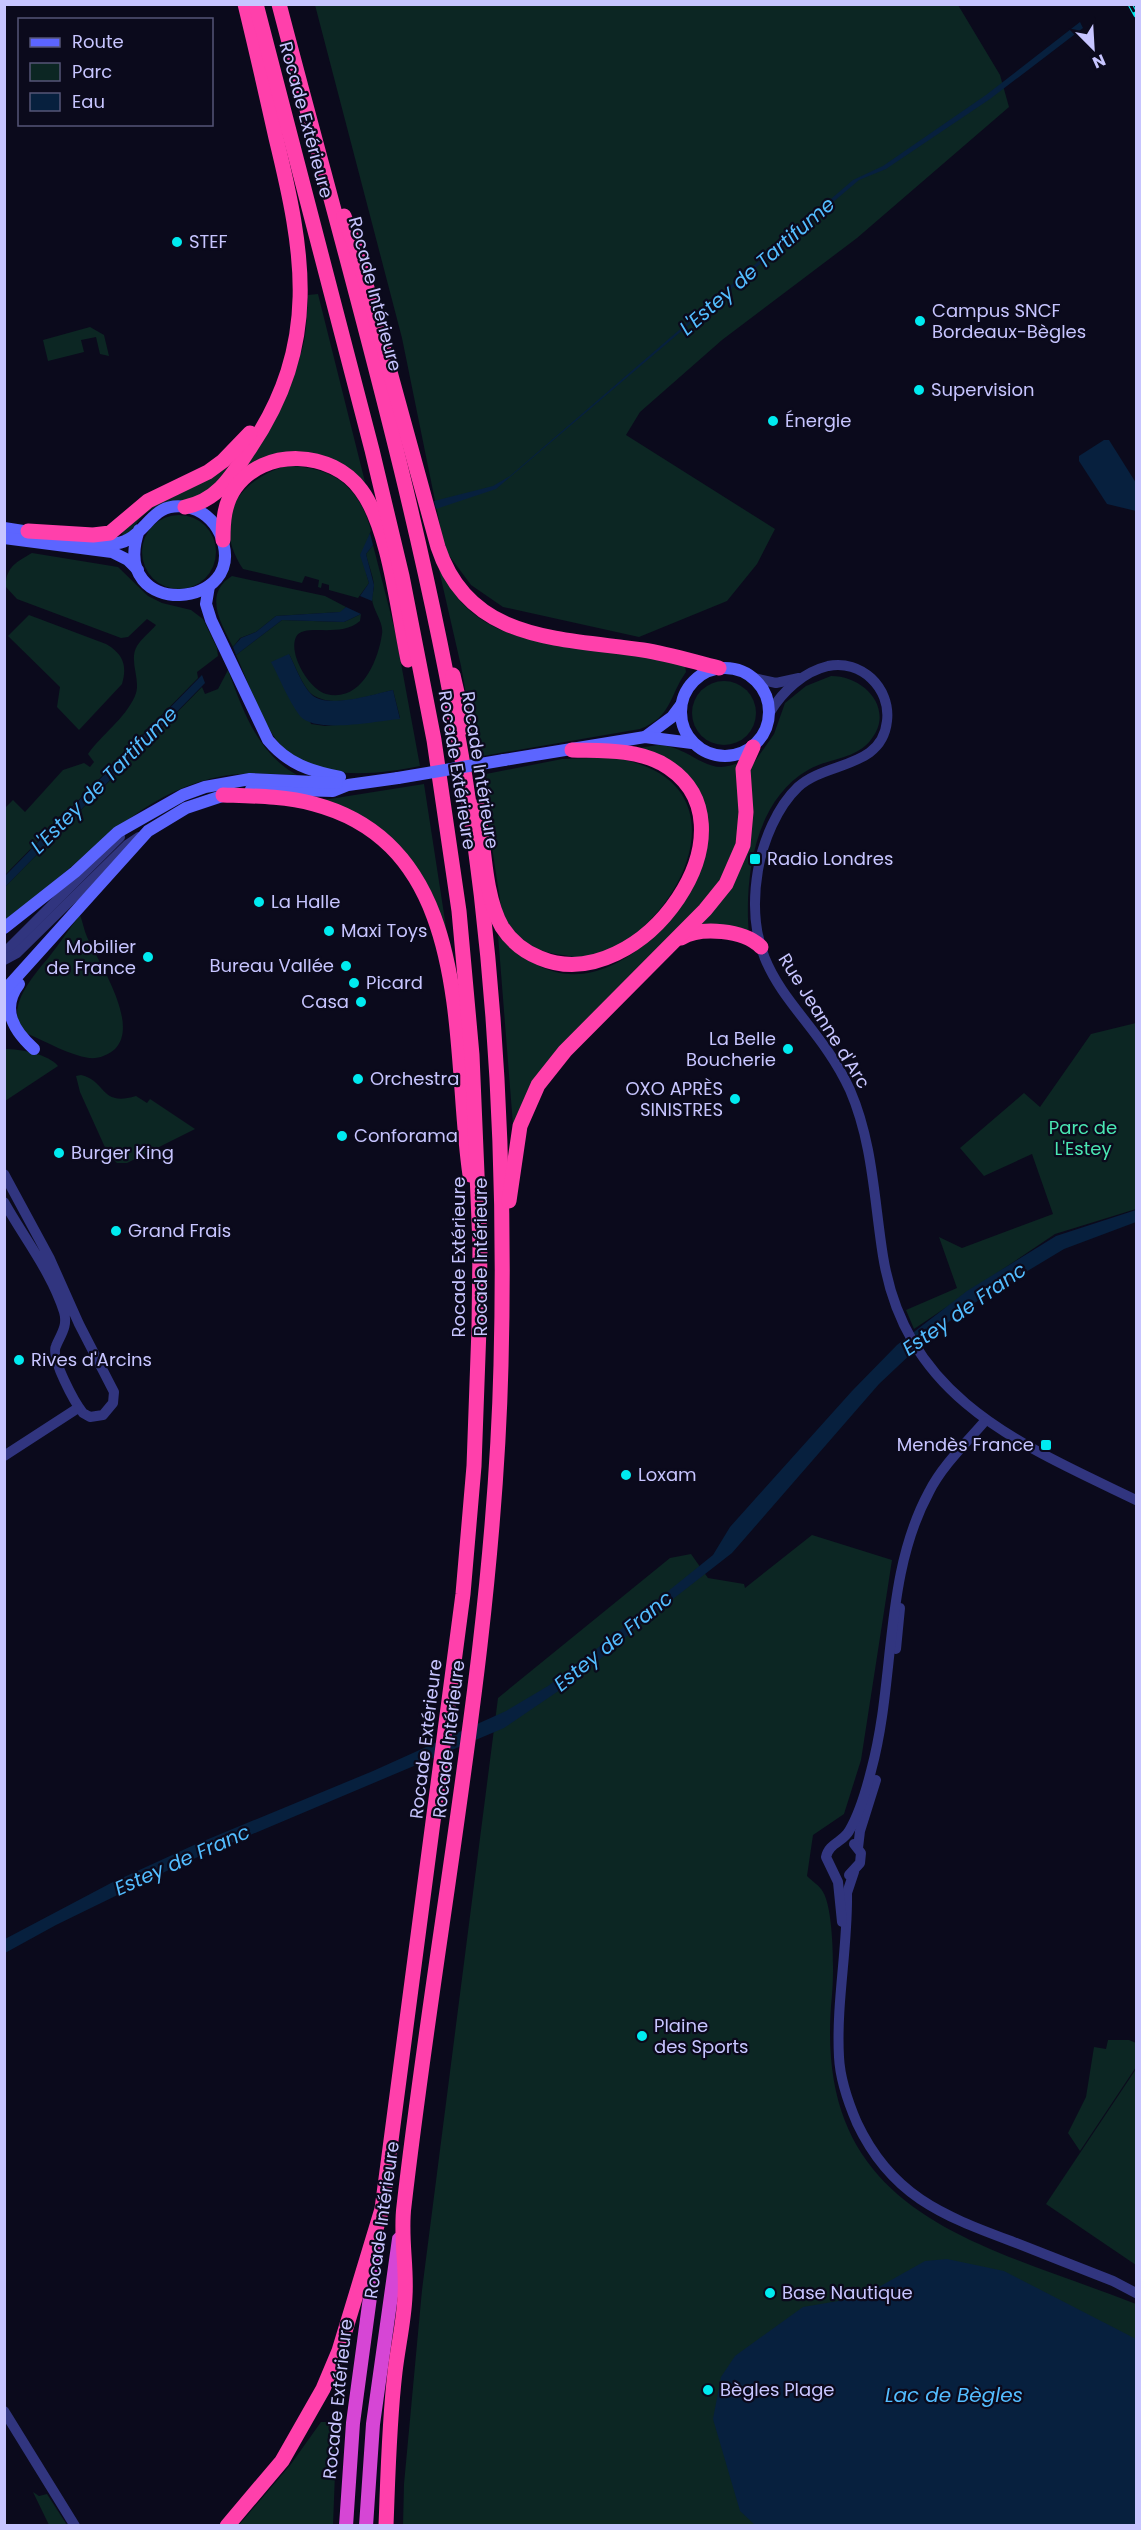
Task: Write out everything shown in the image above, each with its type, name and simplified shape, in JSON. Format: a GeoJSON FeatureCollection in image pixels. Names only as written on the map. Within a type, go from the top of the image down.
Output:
{"type":"FeatureCollection","features":[{"type":"Feature","properties":{"kind":"highway"},"geometry":{"type":"LineString","coordinates":[[185,507],[207,500],[227,483],[273,411],[296,344],[300,318],[300,258],[279,150],[245,4]]}},
{"type":"Feature","properties":{"kind":"highway","name":"Rocade Extérieure"},"geometry":{"type":"LineString","coordinates":[[256,4],[340,325],[402,576],[434,740],[451,850],[472,1055],[480,1245],[474,1466],[463,1594],[442,1773],[353,2422],[346,2526]]}},
{"type":"Feature","properties":{"kind":"highway","name":"Rocade Intérieure"},"geometry":{"type":"LineString","coordinates":[[279,4],[392,433],[429,595],[465,778],[481,906],[495,1052],[502,1242],[501,1369],[496,1462],[473,1712],[373,2424],[366,2526]]}},
{"type":"Feature","properties":{"kind":"highway"},"geometry":{"type":"LineString","coordinates":[[302,95],[358,255],[438,547],[450,576],[460,591],[488,616],[511,627],[547,636],[653,651],[719,668]]}},
{"type":"Feature","properties":{"kind":"highway"},"geometry":{"type":"LineString","coordinates":[[28,531],[93,535],[117,529],[148,501],[223,461],[249,436],[280,392]]}},
{"type":"Feature","properties":{"kind":"highway"},"geometry":{"type":"LineString","coordinates":[[223,540],[224,512],[228,500],[243,478],[259,467],[299,458],[321,461],[338,468],[361,489],[375,518],[382,542],[438,819],[451,850]]}},
{"type":"Feature","properties":{"kind":"highway"},"geometry":{"type":"LineString","coordinates":[[429,595],[460,696],[497,917],[512,939],[530,954],[552,963],[573,966],[593,963],[618,953],[657,924],[682,892],[696,866],[702,841],[701,820],[693,798],[684,783],[661,763],[628,753],[572,750]]}},
{"type":"Feature","properties":{"kind":"highway"},"geometry":{"type":"LineString","coordinates":[[502,1242],[520,1126],[538,1085],[565,1050],[719,894],[737,863],[746,828],[743,769],[753,747]]}},
{"type":"Feature","properties":{"kind":"highway"},"geometry":{"type":"LineString","coordinates":[[223,795],[292,799],[335,811],[388,845],[413,874],[426,895],[436,915],[447,964],[460,1056],[467,1153],[480,1245]]}},
{"type":"Feature","properties":{"kind":"highway"},"geometry":{"type":"LineString","coordinates":[[669,946],[701,930],[752,940],[761,947]]}},
{"type":"Feature","properties":{"kind":"highway"},"geometry":{"type":"LineString","coordinates":[[227,2526],[282,2461],[323,2389],[339,2351],[382,2209]]}},
{"type":"Feature","properties":{"kind":"highway"},"geometry":{"type":"LineString","coordinates":[[386,2526],[395,2372],[406,2294],[403,2215]]}},
{"type":"Feature","properties":{"kind":"main road"},"geometry":{"type":"LineString","coordinates":[[4,528],[109,544],[129,539],[139,530],[159,512],[185,507],[209,518],[223,540],[221,569],[209,586],[197,593],[183,597],[169,596],[156,591],[145,582],[134,557],[139,530]]}},
{"type":"Feature","properties":{"kind":"main road"},"geometry":{"type":"LineString","coordinates":[[4,538],[112,552],[128,560],[138,570]]}},
{"type":"Feature","properties":{"kind":"main road"},"geometry":{"type":"LineString","coordinates":[[209,586],[206,604],[211,620],[268,740],[281,756],[312,771],[338,777],[398,778]]}},
{"type":"Feature","properties":{"kind":"main road"},"geometry":{"type":"LineString","coordinates":[[645,737],[672,717],[681,705],[685,691],[694,680],[705,672],[719,668],[736,669],[754,678],[763,688],[770,712],[765,731],[753,747],[728,757],[703,751],[692,743],[685,732],[681,705]]}},
{"type":"Feature","properties":{"kind":"main road"},"geometry":{"type":"LineString","coordinates":[[4,928],[75,872],[118,832],[183,795],[225,782],[250,779],[348,785],[645,737],[692,743]]}},
{"type":"Feature","properties":{"kind":"main road"},"geometry":{"type":"LineString","coordinates":[[4,991],[148,831],[186,808],[223,795],[250,789],[333,791],[348,785]]}},
{"type":"Feature","properties":{"kind":"main road"},"geometry":{"type":"LineString","coordinates":[[34,1048],[22,1038],[11,1023],[9,1002],[16,988],[44,956],[59,928]]}},
{"type":"Feature","properties":{"kind":"street","name":"Rue Jeanne d'Arc"},"geometry":{"type":"LineString","coordinates":[[754,678],[776,682],[839,665],[865,673],[876,682],[884,694],[887,722],[875,748],[854,762],[812,777],[789,798],[777,816],[767,837],[758,870],[755,916],[761,947],[774,980],[832,1058],[856,1105],[870,1154],[888,1278],[908,1335],[917,1351],[941,1379],[985,1420],[1038,1452],[1137,1500]]}},
{"type":"Feature","properties":{"kind":"street","name":"Rue Jeanne d'Arc"},"geometry":{"type":"LineString","coordinates":[[770,712],[782,693],[805,676]]}},
{"type":"Feature","properties":{"kind":"street"},"geometry":{"type":"LineString","coordinates":[[4,958],[8,949],[139,821]]}},
{"type":"Feature","properties":{"kind":"street"},"geometry":{"type":"LineString","coordinates":[[4,958],[34,937],[127,845],[148,831]]}},
{"type":"Feature","properties":{"kind":"street"},"geometry":{"type":"LineString","coordinates":[[4,1174],[50,1259],[115,1398],[109,1410],[103,1415],[90,1417],[78,1408],[56,1360],[56,1346],[66,1320],[62,1308],[4,1202]]}},
{"type":"Feature","properties":{"kind":"street"},"geometry":{"type":"LineString","coordinates":[[60,1340],[75,1334],[87,1340]]}},
{"type":"Feature","properties":{"kind":"street"},"geometry":{"type":"LineString","coordinates":[[4,1456],[78,1408]]}},
{"type":"Feature","properties":{"kind":"street"},"geometry":{"type":"LineString","coordinates":[[844,1933],[839,1888],[826,1857],[830,1847],[840,1841],[854,1822],[873,1762],[892,1623],[911,1533],[928,1492],[985,1420]]}},
{"type":"Feature","properties":{"kind":"street"},"geometry":{"type":"LineString","coordinates":[[900,1587],[900,1623],[884,1745],[880,1767],[859,1835],[860,1863],[848,1887],[839,2061],[850,2106],[863,2135],[881,2162],[917,2198],[945,2216],[1113,2281],[1137,2288]]}},
{"type":"Feature","properties":{"kind":"street"},"geometry":{"type":"LineString","coordinates":[[840,1841],[851,1842],[858,1848]]}},
{"type":"Feature","properties":{"kind":"street"},"geometry":{"type":"LineString","coordinates":[[833,1872],[843,1875],[854,1872]]}},
{"type":"Feature","properties":{"kind":"street"},"geometry":{"type":"LineString","coordinates":[[1113,2281],[1137,2293]]}},
{"type":"Feature","properties":{"kind":"street"},"geometry":{"type":"LineString","coordinates":[[4,2411],[75,2526]]}},
{"type":"Feature","properties":{"kind":"green space"},"geometry":{"type":"Polygon","coordinates":[[[315,5],[958,5],[1000,75],[1009,107],[857,238],[722,340],[640,412],[626,435],[775,529],[757,564],[727,601],[639,637],[503,607],[471,585],[445,550],[402,338],[315,5]]]}},
{"type":"Feature","properties":{"kind":"green space"},"geometry":{"type":"Polygon","coordinates":[[[318,294],[366,486],[311,454],[233,481],[265,433],[291,382],[303,346],[308,295],[318,294]]]}},
{"type":"Feature","properties":{"kind":"green space"},"geometry":{"type":"Polygon","coordinates":[[[90,327],[104,335],[109,356],[100,354],[96,337],[81,340],[84,352],[48,361],[43,340],[90,327]]]}},
{"type":"Feature","properties":{"kind":"green space"},"geometry":{"type":"Polygon","coordinates":[[[226,466],[227,468],[207,497],[157,507],[143,516],[123,538],[122,532],[143,512],[226,466]]]}},
{"type":"Feature","properties":{"kind":"green space"},"geometry":{"type":"Polygon","coordinates":[[[285,466],[301,467],[329,474],[350,490],[359,501],[371,530],[365,556],[365,569],[369,583],[358,598],[329,590],[329,585],[322,583],[321,588],[318,587],[319,580],[305,576],[302,583],[243,569],[234,552],[229,535],[229,520],[234,506],[253,482],[285,466]]]}},
{"type":"Feature","properties":{"kind":"green space"},"geometry":{"type":"Polygon","coordinates":[[[172,515],[186,515],[200,521],[210,531],[216,545],[214,566],[200,583],[186,589],[172,589],[158,583],[148,573],[142,559],[142,545],[148,531],[158,521],[172,515]]]}},
{"type":"Feature","properties":{"kind":"green space"},"geometry":{"type":"Polygon","coordinates":[[[373,545],[395,631],[420,766],[383,772],[345,773],[308,764],[292,755],[278,742],[261,712],[236,655],[282,620],[344,622],[361,614],[360,621],[352,626],[300,633],[294,644],[297,661],[307,678],[320,691],[338,695],[358,686],[372,667],[382,634],[373,603],[373,577],[366,554],[373,545]],[[289,654],[311,724],[325,726],[400,718],[393,690],[342,701],[331,701],[313,695],[303,682],[289,654]]]}},
{"type":"Feature","properties":{"kind":"green space"},"geometry":{"type":"Polygon","coordinates":[[[32,553],[118,567],[148,596],[162,603],[191,610],[203,619],[217,648],[218,656],[197,672],[198,678],[5,875],[5,808],[13,800],[25,812],[63,770],[84,763],[90,767],[94,762],[88,754],[119,720],[135,696],[137,684],[135,652],[137,646],[156,625],[147,619],[128,637],[121,638],[17,599],[6,587],[7,575],[16,563],[32,553]]]}},
{"type":"Feature","properties":{"kind":"green space"},"geometry":{"type":"Polygon","coordinates":[[[437,561],[461,602],[483,620],[502,630],[522,638],[632,654],[685,666],[686,672],[669,705],[658,718],[640,729],[477,757],[461,666],[437,561]]]}},
{"type":"Feature","properties":{"kind":"green space"},"geometry":{"type":"Polygon","coordinates":[[[232,576],[325,596],[346,607],[341,612],[276,616],[256,632],[240,638],[233,647],[220,620],[216,601],[223,583],[232,576]]]}},
{"type":"Feature","properties":{"kind":"green space"},"geometry":{"type":"Polygon","coordinates":[[[29,615],[106,644],[116,651],[122,660],[124,677],[122,684],[79,730],[57,707],[60,687],[8,636],[29,615]]]}},
{"type":"Feature","properties":{"kind":"green space"},"geometry":{"type":"Polygon","coordinates":[[[228,670],[239,700],[262,743],[283,766],[297,775],[223,776],[175,791],[153,803],[112,832],[5,921],[5,887],[202,687],[205,694],[218,689],[228,670]]]}},
{"type":"Feature","properties":{"kind":"green space"},"geometry":{"type":"Polygon","coordinates":[[[831,676],[855,682],[873,697],[880,718],[877,729],[864,747],[808,770],[790,784],[775,801],[764,821],[751,866],[749,935],[694,927],[741,864],[746,774],[774,734],[785,703],[806,686],[831,676]]]}},
{"type":"Feature","properties":{"kind":"green space"},"geometry":{"type":"Polygon","coordinates":[[[724,681],[742,687],[750,695],[756,713],[750,731],[742,739],[724,745],[706,739],[698,731],[692,713],[698,695],[706,687],[724,681]]]}},
{"type":"Feature","properties":{"kind":"green space"},"geometry":{"type":"Polygon","coordinates":[[[658,745],[676,749],[714,766],[723,767],[740,763],[742,834],[720,887],[581,1027],[513,1125],[498,935],[530,961],[548,970],[569,974],[588,973],[607,968],[642,946],[658,932],[684,901],[699,872],[700,849],[694,790],[625,750],[658,745]]]}},
{"type":"Feature","properties":{"kind":"green space"},"geometry":{"type":"Polygon","coordinates":[[[562,759],[621,759],[659,773],[680,792],[690,815],[691,841],[684,869],[670,895],[651,920],[613,949],[590,958],[543,951],[520,937],[502,913],[481,775],[562,759]]]}},
{"type":"Feature","properties":{"kind":"green space"},"geometry":{"type":"Polygon","coordinates":[[[424,784],[450,953],[411,866],[317,801],[424,784]]]}},
{"type":"Feature","properties":{"kind":"green space"},"geometry":{"type":"Polygon","coordinates":[[[80,915],[87,937],[115,993],[123,1025],[121,1038],[115,1049],[96,1058],[74,1054],[28,1034],[20,1025],[17,1016],[18,1005],[28,984],[80,915]]]}},
{"type":"Feature","properties":{"kind":"green space","name":"Parc de L'Estey"},"geometry":{"type":"Polygon","coordinates":[[[1136,1023],[1136,1209],[1055,1234],[914,1329],[906,1310],[957,1288],[939,1237],[962,1248],[1053,1214],[1032,1154],[984,1176],[960,1148],[1024,1093],[1040,1107],[1091,1034],[1136,1023]]]}},
{"type":"Feature","properties":{"kind":"green space"},"geometry":{"type":"Polygon","coordinates":[[[5,1049],[41,1055],[58,1066],[5,1101],[5,1049]]]}},
{"type":"Feature","properties":{"kind":"green space"},"geometry":{"type":"Polygon","coordinates":[[[81,1075],[96,1082],[110,1096],[124,1099],[136,1096],[147,1103],[150,1099],[195,1129],[127,1163],[117,1163],[108,1154],[80,1092],[76,1076],[81,1075]]]}},
{"type":"Feature","properties":{"kind":"green space","name":"Plaine des Sports"},"geometry":{"type":"Polygon","coordinates":[[[812,1535],[892,1560],[861,1760],[844,1814],[813,1835],[807,1876],[823,1892],[829,1913],[833,1958],[832,2069],[847,2127],[876,2172],[915,2208],[963,2236],[1017,2260],[1136,2304],[1136,2525],[403,2526],[404,2484],[422,2290],[498,1698],[670,1558],[691,1554],[708,1578],[744,1584],[745,1588],[812,1535]]]}},
{"type":"Feature","properties":{"kind":"green space"},"geometry":{"type":"Polygon","coordinates":[[[1108,2040],[1129,2040],[1136,2043],[1136,2067],[1080,2151],[1068,2133],[1086,2097],[1094,2047],[1106,2049],[1108,2040]]]}},
{"type":"Feature","properties":{"kind":"green space"},"geometry":{"type":"Polygon","coordinates":[[[1136,2069],[1136,2265],[1046,2204],[1136,2069]]]}},
{"type":"Feature","properties":{"kind":"green space"},"geometry":{"type":"Polygon","coordinates":[[[321,2422],[337,2422],[333,2525],[239,2525],[291,2464],[321,2422]]]}},
{"type":"Feature","properties":{"kind":"green space"},"geometry":{"type":"Polygon","coordinates":[[[33,2492],[39,2496],[47,2494],[67,2525],[49,2525],[33,2492]]]}},
{"type":"Feature","properties":{"kind":"water","name":"L'Estey de Tartifume"},"geometry":{"type":"Polygon","coordinates":[[[1080,22],[1083,28],[990,99],[886,169],[859,180],[496,489],[436,509],[434,501],[493,486],[510,476],[853,180],[883,166],[986,95],[1080,22]]]}},
{"type":"Feature","properties":{"kind":"water"},"geometry":{"type":"Polygon","coordinates":[[[1104,440],[1109,440],[1136,483],[1136,511],[1107,504],[1079,461],[1079,456],[1104,440]]]}},
{"type":"Feature","properties":{"kind":"water"},"geometry":{"type":"Polygon","coordinates":[[[370,533],[373,545],[366,554],[374,585],[372,601],[360,596],[369,583],[360,555],[370,533]]]}},
{"type":"Feature","properties":{"kind":"water"},"geometry":{"type":"Polygon","coordinates":[[[346,607],[361,614],[344,622],[282,620],[236,655],[233,647],[241,638],[256,632],[276,616],[340,612],[346,607]]]}},
{"type":"Feature","properties":{"kind":"water"},"geometry":{"type":"Polygon","coordinates":[[[289,654],[302,681],[312,695],[319,699],[340,701],[393,690],[400,719],[347,725],[319,724],[308,721],[296,710],[271,662],[289,654]]]}},
{"type":"Feature","properties":{"kind":"water","name":"L'Estey de Tartifume"},"geometry":{"type":"Polygon","coordinates":[[[202,675],[205,683],[5,887],[5,876],[202,675]]]}},
{"type":"Feature","properties":{"kind":"water","name":"Estey de Franc"},"geometry":{"type":"Polygon","coordinates":[[[1136,1210],[1136,1222],[1064,1249],[976,1302],[932,1334],[879,1384],[732,1553],[646,1620],[579,1677],[504,1728],[179,1865],[56,1925],[5,1953],[5,1939],[111,1883],[194,1845],[373,1771],[506,1711],[548,1686],[713,1555],[730,1527],[852,1391],[897,1345],[967,1291],[1056,1236],[1136,1210]]]}},
{"type":"Feature","properties":{"kind":"water","name":"Lac de Bègles"},"geometry":{"type":"Polygon","coordinates":[[[947,2259],[1004,2271],[1136,2339],[1136,2525],[754,2524],[740,2511],[713,2419],[721,2377],[735,2356],[803,2307],[850,2299],[877,2288],[925,2261],[947,2259]]]}},
{"type":"Feature","properties":{"kind":"railway"},"geometry":{"type":"LineString","coordinates":[[1130,4],[1136,15]]}},
{"type":"Feature","properties":{"kind":"place","name":"STEF"},"geometry":{"type":"Point","coordinates":[177,242]}},
{"type":"Feature","properties":{"kind":"place","name":"Campus SNCF Bordeaux-Bègles"},"geometry":{"type":"Point","coordinates":[920,321]}},
{"type":"Feature","properties":{"kind":"place","name":"Supervision"},"geometry":{"type":"Point","coordinates":[919,390]}},
{"type":"Feature","properties":{"kind":"place","name":"Énergie"},"geometry":{"type":"Point","coordinates":[773,421]}},
{"type":"Feature","properties":{"kind":"place","name":"Radio Londres"},"geometry":{"type":"Point","coordinates":[755,859]}},
{"type":"Feature","properties":{"kind":"place","name":"La Halle"},"geometry":{"type":"Point","coordinates":[259,902]}},
{"type":"Feature","properties":{"kind":"place","name":"Maxi Toys"},"geometry":{"type":"Point","coordinates":[329,931]}},
{"type":"Feature","properties":{"kind":"place","name":"Mobilier de France"},"geometry":{"type":"Point","coordinates":[148,957]}},
{"type":"Feature","properties":{"kind":"place","name":"Bureau Vallée"},"geometry":{"type":"Point","coordinates":[346,966]}},
{"type":"Feature","properties":{"kind":"place","name":"Picard"},"geometry":{"type":"Point","coordinates":[354,983]}},
{"type":"Feature","properties":{"kind":"place","name":"Casa"},"geometry":{"type":"Point","coordinates":[361,1002]}},
{"type":"Feature","properties":{"kind":"place","name":"La Belle Boucherie"},"geometry":{"type":"Point","coordinates":[788,1049]}},
{"type":"Feature","properties":{"kind":"place","name":"Orchestra"},"geometry":{"type":"Point","coordinates":[358,1079]}},
{"type":"Feature","properties":{"kind":"place","name":"OXO APRÈS SINISTRES"},"geometry":{"type":"Point","coordinates":[735,1099]}},
{"type":"Feature","properties":{"kind":"place","name":"Conforama"},"geometry":{"type":"Point","coordinates":[342,1136]}},
{"type":"Feature","properties":{"kind":"place","name":"Burger King"},"geometry":{"type":"Point","coordinates":[59,1153]}},
{"type":"Feature","properties":{"kind":"place","name":"Grand Frais"},"geometry":{"type":"Point","coordinates":[116,1231]}},
{"type":"Feature","properties":{"kind":"place","name":"Rives d'Arcins"},"geometry":{"type":"Point","coordinates":[19,1360]}},
{"type":"Feature","properties":{"kind":"place","name":"Mendès France"},"geometry":{"type":"Point","coordinates":[1046,1445]}},
{"type":"Feature","properties":{"kind":"place","name":"Loxam"},"geometry":{"type":"Point","coordinates":[626,1475]}},
{"type":"Feature","properties":{"kind":"place","name":"Plaine des Sports"},"geometry":{"type":"Point","coordinates":[642,2036]}},
{"type":"Feature","properties":{"kind":"place","name":"Base Nautique"},"geometry":{"type":"Point","coordinates":[770,2293]}},
{"type":"Feature","properties":{"kind":"place","name":"Bègles Plage"},"geometry":{"type":"Point","coordinates":[708,2390]}}]}
